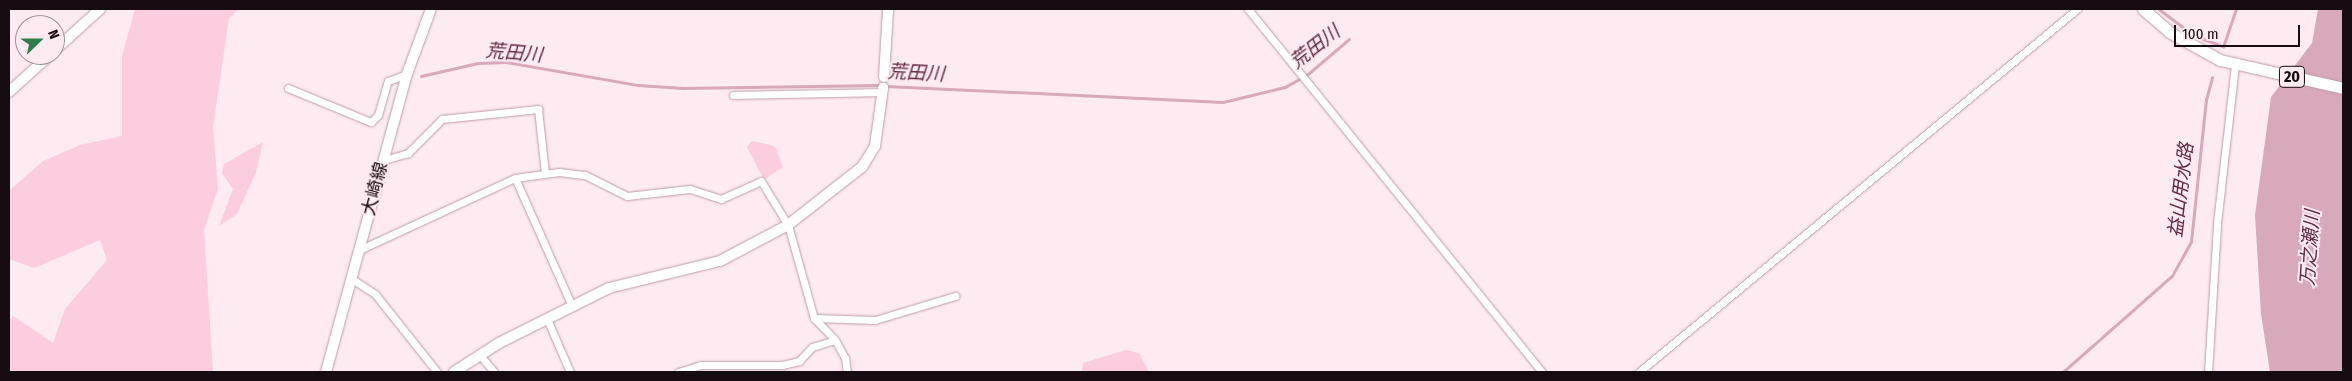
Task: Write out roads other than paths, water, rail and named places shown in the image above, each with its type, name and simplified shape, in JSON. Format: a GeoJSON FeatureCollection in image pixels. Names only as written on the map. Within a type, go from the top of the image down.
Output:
{"type":"FeatureCollection","features":[{"type":"Feature","properties":{"kind":"main road","name":"20"},"geometry":{"type":"LineString","coordinates":[[2143,9],[2188,44],[2238,66],[2343,88]]}},
{"type":"Feature","properties":{"kind":"street"},"geometry":{"type":"LineString","coordinates":[[65,41],[100,9]]}},
{"type":"Feature","properties":{"kind":"street","name":"大崎線"},"geometry":{"type":"LineString","coordinates":[[326,372],[407,74],[431,9]]}},
{"type":"Feature","properties":{"kind":"street"},"geometry":{"type":"LineString","coordinates":[[454,372],[479,354],[572,306],[623,283],[720,261],[788,225],[862,167],[875,146],[883,90],[888,9]]}},
{"type":"Feature","properties":{"kind":"street"},"geometry":{"type":"LineString","coordinates":[[1248,9],[1298,68],[1542,372]]}},
{"type":"Feature","properties":{"kind":"street"},"geometry":{"type":"LineString","coordinates":[[1639,372],[2077,9]]}},
{"type":"Feature","properties":{"kind":"street"},"geometry":{"type":"LineString","coordinates":[[9,92],[39,65]]}},
{"type":"Feature","properties":{"kind":"street"},"geometry":{"type":"LineString","coordinates":[[2208,372],[2216,223],[2238,66]]}},
{"type":"Feature","properties":{"kind":"street"},"geometry":{"type":"LineString","coordinates":[[288,88],[371,122],[377,118],[388,81],[407,74]]}},
{"type":"Feature","properties":{"kind":"street"},"geometry":{"type":"LineString","coordinates":[[733,95],[883,90]]}},
{"type":"Feature","properties":{"kind":"street"},"geometry":{"type":"LineString","coordinates":[[384,160],[408,153],[442,119],[538,109],[545,174]]}},
{"type":"Feature","properties":{"kind":"street"},"geometry":{"type":"LineString","coordinates":[[359,250],[515,178],[545,174],[585,175],[628,196],[690,189],[721,199],[761,182],[788,225],[814,318],[835,340],[845,358],[847,372]]}},
{"type":"Feature","properties":{"kind":"street"},"geometry":{"type":"LineString","coordinates":[[515,178],[572,306]]}},
{"type":"Feature","properties":{"kind":"street"},"geometry":{"type":"LineString","coordinates":[[352,279],[375,294],[437,372]]}},
{"type":"Feature","properties":{"kind":"street"},"geometry":{"type":"LineString","coordinates":[[814,318],[875,320],[955,296]]}},
{"type":"Feature","properties":{"kind":"street"},"geometry":{"type":"LineString","coordinates":[[547,319],[570,372]]}},
{"type":"Feature","properties":{"kind":"street"},"geometry":{"type":"LineString","coordinates":[[678,372],[693,366],[744,369],[799,361],[812,347],[835,340]]}},
{"type":"Feature","properties":{"kind":"street"},"geometry":{"type":"LineString","coordinates":[[479,354],[494,372]]}},
{"type":"Feature","properties":{"kind":"water","name":"万之瀬川"},"geometry":{"type":"Polygon","coordinates":[[[2318,9],[2343,9],[2343,372],[2270,372],[2261,314],[2255,215],[2271,97],[2312,43],[2318,9]]]}},
{"type":"Feature","properties":{"kind":"waterway"},"geometry":{"type":"LineString","coordinates":[[2159,9],[2195,36],[2223,46]]}},
{"type":"Feature","properties":{"kind":"waterway","name":"益山用水路"},"geometry":{"type":"LineString","coordinates":[[2223,47],[2236,9]]}},
{"type":"Feature","properties":{"kind":"waterway","name":"荒田川"},"geometry":{"type":"LineString","coordinates":[[886,86],[1223,102],[1285,87],[1307,75],[1349,39]]}},
{"type":"Feature","properties":{"kind":"waterway","name":"荒田川"},"geometry":{"type":"LineString","coordinates":[[421,76],[478,63],[506,62],[638,85],[683,88],[880,85]]}},
{"type":"Feature","properties":{"kind":"waterway","name":"益山用水路"},"geometry":{"type":"LineString","coordinates":[[2063,372],[2172,276],[2191,242],[2206,100],[2212,78]]}}]}
